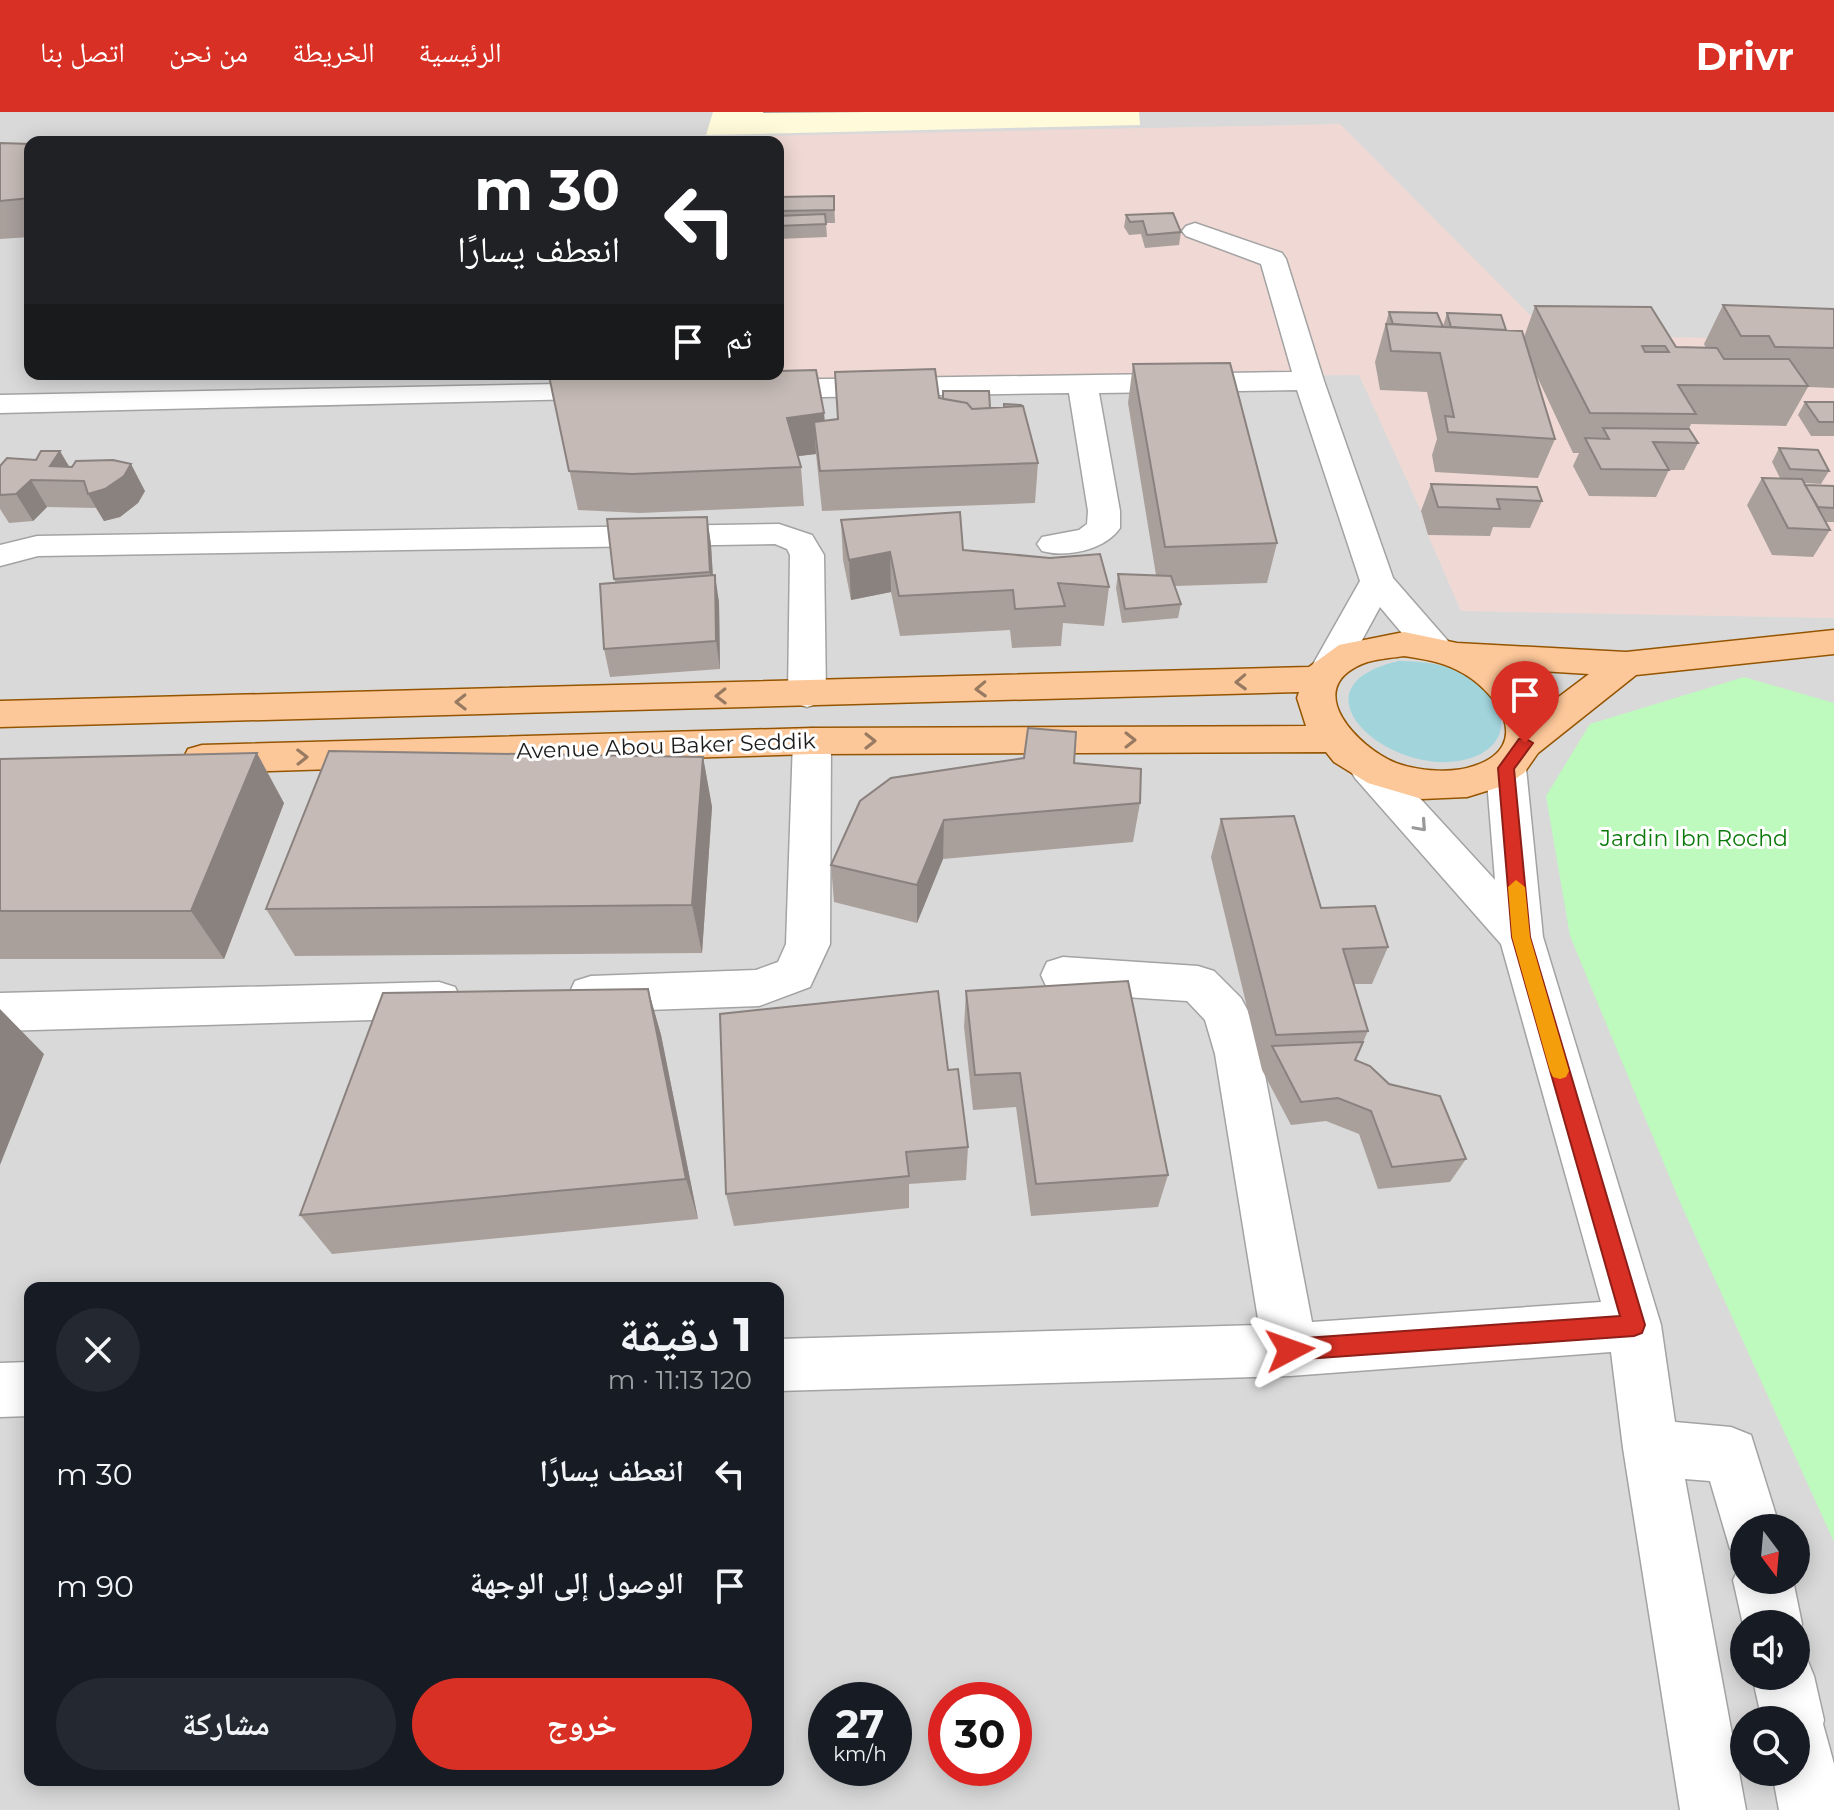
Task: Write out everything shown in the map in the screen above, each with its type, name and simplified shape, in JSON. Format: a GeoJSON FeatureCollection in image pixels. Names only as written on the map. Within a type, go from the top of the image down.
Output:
{"type":"FeatureCollection","features":[{"type":"Feature","properties":{"kind":"main road"},"geometry":{"type":"LineString","coordinates":[[1626,664],[1485,779],[1458,785],[1428,785],[1398,779],[1369,768],[1331,739],[1318,719],[1315,698],[1324,673],[1349,653],[1374,646],[1404,644],[1444,651],[1626,664],[1834,642]]}},
{"type":"Feature","properties":{"kind":"main road"},"geometry":{"type":"LineString","coordinates":[[1444,651],[1479,666],[1502,682],[1518,702],[1526,723],[1516,756]]}},
{"type":"Feature","properties":{"kind":"main road"},"geometry":{"type":"LineString","coordinates":[[0,714],[807,694],[1324,673]]}},
{"type":"Feature","properties":{"kind":"main road","name":"Avenue Abou Baker Seddik"},"geometry":{"type":"LineString","coordinates":[[174,760],[812,741],[1331,739]]}},
{"type":"Feature","properties":{"kind":"street"},"geometry":{"type":"LineString","coordinates":[[1195,231],[1273,259],[1309,381],[1377,581],[1444,651]]}},
{"type":"Feature","properties":{"kind":"street"},"geometry":{"type":"LineString","coordinates":[[732,389],[1309,381]]}},
{"type":"Feature","properties":{"kind":"street"},"geometry":{"type":"LineString","coordinates":[[1054,544],[1089,538],[1103,528],[1104,511],[1082,382]]}},
{"type":"Feature","properties":{"kind":"street"},"geometry":{"type":"LineString","coordinates":[[0,404],[637,391]]}},
{"type":"Feature","properties":{"kind":"street"},"geometry":{"type":"LineString","coordinates":[[0,556],[37,546],[779,534],[800,542],[807,555],[807,694]]}},
{"type":"Feature","properties":{"kind":"street"},"geometry":{"type":"LineString","coordinates":[[1324,673],[1377,581]]}},
{"type":"Feature","properties":{"kind":"street"},"geometry":{"type":"LineString","coordinates":[[557,996],[759,988],[794,974],[808,944],[812,741]]}},
{"type":"Feature","properties":{"kind":"street"},"geometry":{"type":"LineString","coordinates":[[1516,756],[1521,937],[1634,1325],[1651,1448],[1713,1810]]}},
{"type":"Feature","properties":{"kind":"street"},"geometry":{"type":"LineString","coordinates":[[1369,768],[1521,937]]}},
{"type":"Feature","properties":{"kind":"street"},"geometry":{"type":"LineString","coordinates":[[1063,975],[1198,984],[1225,1011],[1238,1054],[1290,1350]]}},
{"type":"Feature","properties":{"kind":"street"},"geometry":{"type":"LineString","coordinates":[[0,1012],[479,999]]}},
{"type":"Feature","properties":{"kind":"street"},"geometry":{"type":"LineString","coordinates":[[784,1365],[1290,1350],[1634,1325]]}},
{"type":"Feature","properties":{"kind":"street"},"geometry":{"type":"LineString","coordinates":[[0,1390],[24,1389]]}},
{"type":"Feature","properties":{"kind":"street"},"geometry":{"type":"LineString","coordinates":[[1651,1448],[1731,1455],[1747,1514]]}},
{"type":"Feature","properties":{"kind":"street"},"geometry":{"type":"LineString","coordinates":[[1807,1786],[1812,1810]]}},
{"type":"Feature","properties":{"kind":"shaded area"},"geometry":{"type":"Polygon","coordinates":[[[0,112],[1834,112],[1834,1810],[0,1810],[0,112]]]}},
{"type":"Feature","properties":{"kind":"shaded area"},"geometry":{"type":"Polygon","coordinates":[[[713,112],[1139,112],[1140,125],[706,135],[713,112]]]}},
{"type":"Feature","properties":{"kind":"shaded area"},"geometry":{"type":"Polygon","coordinates":[[[1340,124],[1550,335],[1834,340],[1834,618],[1461,611],[1428,535],[1421,511],[1359,375],[784,379],[784,136],[762,136],[1340,124]]]}},
{"type":"Feature","properties":{"kind":"green space","name":"Jardin Ibn Rochd"},"geometry":{"type":"Polygon","coordinates":[[[1744,677],[1834,703],[1834,1542],[1679,1200],[1570,936],[1546,796],[1590,724],[1744,677]]]}},
{"type":"Feature","properties":{"kind":"water"},"geometry":{"type":"Polygon","coordinates":[[[1399,661],[1444,666],[1470,677],[1484,688],[1500,713],[1498,738],[1490,748],[1458,761],[1430,761],[1402,754],[1378,741],[1359,725],[1349,707],[1351,689],[1367,673],[1399,661]]]}},
{"type":"Feature","properties":{"kind":"building"},"geometry":{"type":"Polygon","coordinates":[[[0,143],[24,144],[24,199],[0,201],[0,143]]]}},
{"type":"Feature","properties":{"kind":"building"},"geometry":{"type":"Polygon","coordinates":[[[834,196],[834,210],[784,211],[784,197],[834,196]]]}},
{"type":"Feature","properties":{"kind":"building"},"geometry":{"type":"Polygon","coordinates":[[[1173,213],[1181,232],[1147,235],[1143,221],[1130,222],[1126,215],[1173,213]]]}},
{"type":"Feature","properties":{"kind":"building"},"geometry":{"type":"Polygon","coordinates":[[[825,214],[826,224],[784,226],[784,216],[825,214]]]}},
{"type":"Feature","properties":{"kind":"building"},"geometry":{"type":"Polygon","coordinates":[[[1723,305],[1834,309],[1834,348],[1775,347],[1769,336],[1741,336],[1723,305]]]}},
{"type":"Feature","properties":{"kind":"building"},"geometry":{"type":"Polygon","coordinates":[[[1535,306],[1651,307],[1676,347],[1717,348],[1724,359],[1789,359],[1808,386],[1678,385],[1696,414],[1590,413],[1535,306]],[[1642,346],[1645,352],[1669,352],[1665,346],[1642,346]]]}},
{"type":"Feature","properties":{"kind":"building"},"geometry":{"type":"Polygon","coordinates":[[[1389,312],[1437,313],[1443,327],[1393,324],[1389,312]]]}},
{"type":"Feature","properties":{"kind":"building"},"geometry":{"type":"Polygon","coordinates":[[[1447,313],[1501,315],[1506,330],[1451,327],[1447,313]]]}},
{"type":"Feature","properties":{"kind":"building"},"geometry":{"type":"Polygon","coordinates":[[[1386,324],[1522,331],[1555,439],[1448,432],[1445,416],[1454,417],[1440,353],[1391,351],[1386,324]]]}},
{"type":"Feature","properties":{"kind":"building"},"geometry":{"type":"Polygon","coordinates":[[[1230,363],[1277,543],[1165,547],[1133,364],[1230,363]]]}},
{"type":"Feature","properties":{"kind":"building"},"geometry":{"type":"Polygon","coordinates":[[[935,369],[939,398],[967,403],[972,409],[1023,406],[1038,463],[820,471],[814,422],[838,419],[835,372],[935,369]]]}},
{"type":"Feature","properties":{"kind":"building"},"geometry":{"type":"Polygon","coordinates":[[[816,370],[824,413],[787,418],[801,467],[632,474],[569,471],[550,380],[784,380],[784,371],[816,370]]]}},
{"type":"Feature","properties":{"kind":"building"},"geometry":{"type":"Polygon","coordinates":[[[943,391],[989,391],[990,408],[972,409],[967,403],[943,399],[943,391]]]}},
{"type":"Feature","properties":{"kind":"building"},"geometry":{"type":"Polygon","coordinates":[[[1805,402],[1834,402],[1834,422],[1819,422],[1805,402]]]}},
{"type":"Feature","properties":{"kind":"building"},"geometry":{"type":"Polygon","coordinates":[[[1603,428],[1689,429],[1698,443],[1653,442],[1669,470],[1601,469],[1585,438],[1609,439],[1603,428]]]}},
{"type":"Feature","properties":{"kind":"building"},"geometry":{"type":"Polygon","coordinates":[[[1779,448],[1818,450],[1829,471],[1790,469],[1779,448]]]}},
{"type":"Feature","properties":{"kind":"building"},"geometry":{"type":"Polygon","coordinates":[[[41,451],[60,451],[50,466],[72,467],[76,461],[113,460],[131,464],[124,476],[105,489],[88,494],[84,481],[31,480],[16,494],[0,495],[0,466],[7,458],[36,460],[41,451]]]}},
{"type":"Feature","properties":{"kind":"building"},"geometry":{"type":"Polygon","coordinates":[[[1762,478],[1802,479],[1830,530],[1788,528],[1762,478]]]}},
{"type":"Feature","properties":{"kind":"building"},"geometry":{"type":"Polygon","coordinates":[[[1431,484],[1537,487],[1542,501],[1497,499],[1500,509],[1438,507],[1431,484]]]}},
{"type":"Feature","properties":{"kind":"building"},"geometry":{"type":"Polygon","coordinates":[[[1805,485],[1834,486],[1834,508],[1818,507],[1805,485]]]}},
{"type":"Feature","properties":{"kind":"building"},"geometry":{"type":"Polygon","coordinates":[[[960,512],[963,550],[1050,558],[1100,554],[1109,587],[1058,583],[1065,606],[1015,609],[1013,590],[899,596],[890,552],[849,560],[841,520],[960,512]]]}},
{"type":"Feature","properties":{"kind":"building"},"geometry":{"type":"Polygon","coordinates":[[[707,517],[710,572],[614,579],[607,519],[707,517]]]}},
{"type":"Feature","properties":{"kind":"building"},"geometry":{"type":"Polygon","coordinates":[[[1118,574],[1171,576],[1181,604],[1125,609],[1118,574]]]}},
{"type":"Feature","properties":{"kind":"building"},"geometry":{"type":"Polygon","coordinates":[[[715,575],[716,641],[604,649],[600,584],[715,575]]]}},
{"type":"Feature","properties":{"kind":"building"},"geometry":{"type":"Polygon","coordinates":[[[1028,728],[1076,732],[1074,763],[1141,769],[1140,803],[944,820],[917,885],[831,865],[860,801],[891,778],[1024,758],[1028,728]]]}},
{"type":"Feature","properties":{"kind":"building"},"geometry":{"type":"Polygon","coordinates":[[[329,751],[703,757],[692,905],[266,909],[329,751]]]}},
{"type":"Feature","properties":{"kind":"building"},"geometry":{"type":"Polygon","coordinates":[[[257,753],[191,911],[0,911],[0,759],[257,753]]]}},
{"type":"Feature","properties":{"kind":"building"},"geometry":{"type":"Polygon","coordinates":[[[1294,816],[1321,908],[1375,906],[1388,947],[1343,949],[1368,1031],[1276,1035],[1221,819],[1294,816]]]}},
{"type":"Feature","properties":{"kind":"building"},"geometry":{"type":"Polygon","coordinates":[[[1128,981],[1168,1175],[1036,1184],[1020,1073],[975,1075],[966,991],[1128,981]]]}},
{"type":"Feature","properties":{"kind":"building"},"geometry":{"type":"Polygon","coordinates":[[[648,989],[686,1179],[300,1215],[383,993],[648,989]]]}},
{"type":"Feature","properties":{"kind":"building"},"geometry":{"type":"Polygon","coordinates":[[[938,991],[948,1070],[958,1069],[968,1147],[906,1152],[909,1176],[726,1194],[720,1014],[938,991]]]}},
{"type":"Feature","properties":{"kind":"building"},"geometry":{"type":"Polygon","coordinates":[[[1363,1042],[1355,1060],[1370,1066],[1389,1084],[1440,1096],[1466,1159],[1392,1167],[1371,1111],[1338,1098],[1301,1102],[1272,1046],[1363,1042]]]}},
{"type":"Feature","properties":{"kind":"slow traffic"},"geometry":{"type":"LineString","coordinates":[[1516,887],[1521,937],[1560,1071]]}},
{"type":"Feature","properties":{"kind":"route"},"geometry":{"type":"LineString","coordinates":[[1290,1350],[1634,1325],[1521,937],[1506,768],[1525,743]]}}]}
